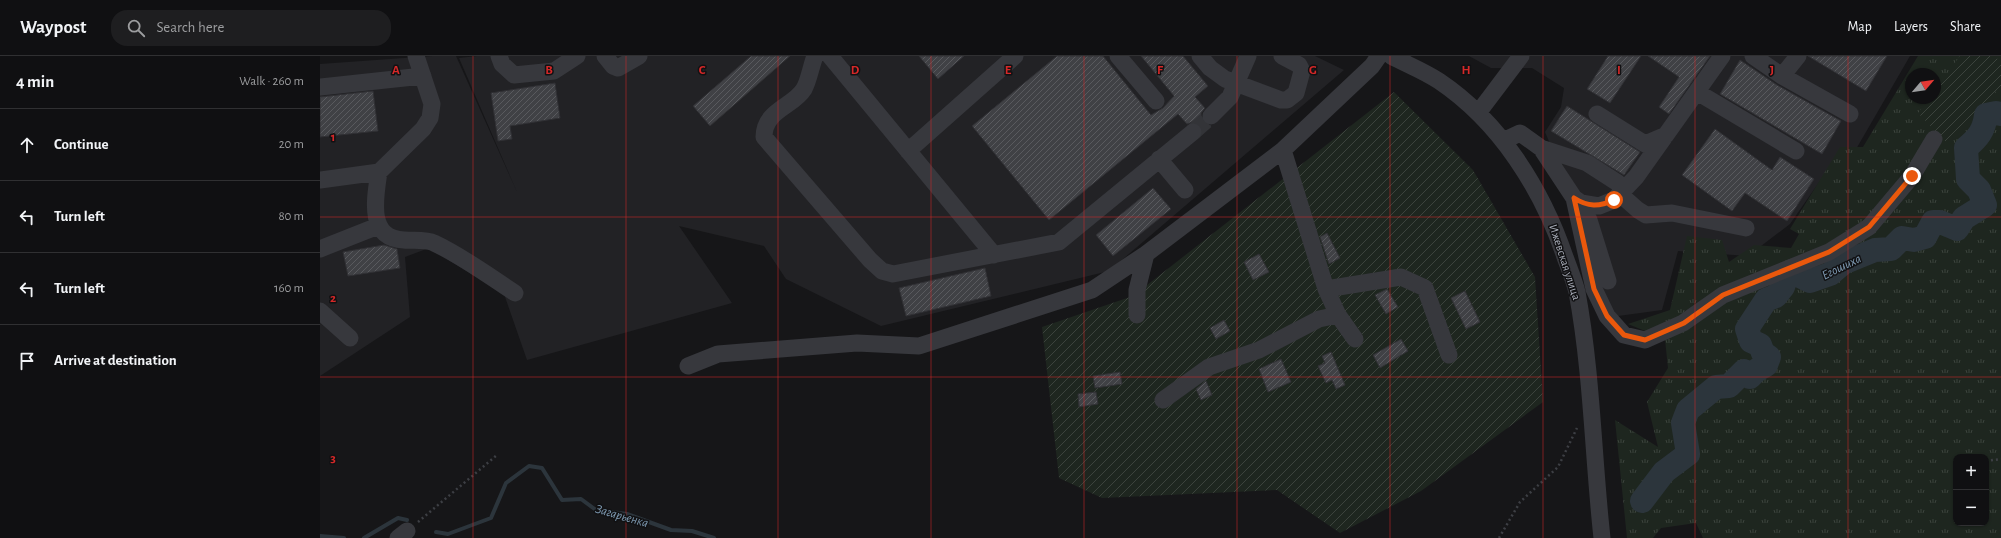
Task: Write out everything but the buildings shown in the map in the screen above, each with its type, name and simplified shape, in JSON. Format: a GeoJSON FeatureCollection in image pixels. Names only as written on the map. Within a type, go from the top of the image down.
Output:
{"type":"FeatureCollection","features":[{"type":"Feature","properties":{"kind":"street"},"geometry":{"type":"LineString","coordinates":[[320,180],[379,172],[423,129],[430,118],[432,104],[416,56]]}},
{"type":"Feature","properties":{"kind":"street"},"geometry":{"type":"LineString","coordinates":[[499,56],[502,64],[514,75],[554,71],[577,56]]}},
{"type":"Feature","properties":{"kind":"street"},"geometry":{"type":"LineString","coordinates":[[605,56],[613,66],[618,68],[639,56]]}},
{"type":"Feature","properties":{"kind":"street"},"geometry":{"type":"LineString","coordinates":[[815,56],[804,89],[764,126],[764,137],[870,260],[882,271],[893,274],[1059,242],[1193,132]]}},
{"type":"Feature","properties":{"kind":"street"},"geometry":{"type":"LineString","coordinates":[[830,56],[994,255]]}},
{"type":"Feature","properties":{"kind":"street"},"geometry":{"type":"LineString","coordinates":[[908,150],[1015,56]]}},
{"type":"Feature","properties":{"kind":"street"},"geometry":{"type":"LineString","coordinates":[[1118,56],[1156,101]]}},
{"type":"Feature","properties":{"kind":"street"},"geometry":{"type":"LineString","coordinates":[[1200,56],[1218,75],[1281,100],[1287,100],[1292,98],[1296,93],[1302,71],[1299,65],[1282,56]]}},
{"type":"Feature","properties":{"kind":"street"},"geometry":{"type":"LineString","coordinates":[[1211,116],[1230,97],[1248,56]]}},
{"type":"Feature","properties":{"kind":"street"},"geometry":{"type":"LineString","coordinates":[[688,366],[718,354],[857,343],[919,346],[1092,290],[1146,254],[1283,150],[1372,66],[1379,56]]}},
{"type":"Feature","properties":{"kind":"street","name":"Ижевская улица"},"geometry":{"type":"LineString","coordinates":[[1391,56],[1438,81],[1478,113],[1503,141],[1532,183],[1556,229],[1576,290],[1586,349],[1602,538]]}},
{"type":"Feature","properties":{"kind":"street"},"geometry":{"type":"LineString","coordinates":[[1478,113],[1521,56]]}},
{"type":"Feature","properties":{"kind":"street"},"geometry":{"type":"LineString","coordinates":[[1579,201],[1599,206],[1614,200],[1619,189],[1667,135],[1722,56]]}},
{"type":"Feature","properties":{"kind":"street"},"geometry":{"type":"LineString","coordinates":[[1753,56],[1782,76],[1850,114]]}},
{"type":"Feature","properties":{"kind":"street"},"geometry":{"type":"LineString","coordinates":[[1782,76],[1798,56]]}},
{"type":"Feature","properties":{"kind":"street"},"geometry":{"type":"LineString","coordinates":[[320,87],[423,76]]}},
{"type":"Feature","properties":{"kind":"street"},"geometry":{"type":"LineString","coordinates":[[1696,92],[1796,151]]}},
{"type":"Feature","properties":{"kind":"street"},"geometry":{"type":"LineString","coordinates":[[1597,114],[1645,144],[1667,135]]}},
{"type":"Feature","properties":{"kind":"street"},"geometry":{"type":"LineString","coordinates":[[1503,141],[1520,133],[1541,148],[1587,163],[1619,189],[1642,213],[1646,215],[1672,213],[1746,228]]}},
{"type":"Feature","properties":{"kind":"street"},"geometry":{"type":"LineString","coordinates":[[1579,201],[1594,289],[1607,316],[1624,335],[1645,340],[1684,323],[1723,295],[1829,252],[1869,227],[1912,176],[1934,139]]}},
{"type":"Feature","properties":{"kind":"street"},"geometry":{"type":"LineString","coordinates":[[1541,148],[1579,201],[1608,281]]}},
{"type":"Feature","properties":{"kind":"street"},"geometry":{"type":"LineString","coordinates":[[1283,150],[1326,289],[1338,315],[1355,339]]}},
{"type":"Feature","properties":{"kind":"street"},"geometry":{"type":"LineString","coordinates":[[1160,159],[1185,190]]}},
{"type":"Feature","properties":{"kind":"street"},"geometry":{"type":"LineString","coordinates":[[379,172],[376,198],[378,226],[385,236],[395,240],[433,242],[515,293]]}},
{"type":"Feature","properties":{"kind":"street"},"geometry":{"type":"LineString","coordinates":[[320,249],[378,226]]}},
{"type":"Feature","properties":{"kind":"street"},"geometry":{"type":"LineString","coordinates":[[1137,316],[1136,290],[1146,254]]}},
{"type":"Feature","properties":{"kind":"street"},"geometry":{"type":"LineString","coordinates":[[1326,289],[1401,277],[1425,288],[1449,354]]}},
{"type":"Feature","properties":{"kind":"street"},"geometry":{"type":"LineString","coordinates":[[320,311],[350,338]]}},
{"type":"Feature","properties":{"kind":"street"},"geometry":{"type":"LineString","coordinates":[[1163,400],[1209,368],[1260,350],[1319,319],[1338,315]]}},
{"type":"Feature","properties":{"kind":"path"},"geometry":{"type":"LineString","coordinates":[[1499,538],[1520,502],[1558,467],[1577,428]]}},
{"type":"Feature","properties":{"kind":"path"},"geometry":{"type":"LineString","coordinates":[[408,530],[497,455]]}},
{"type":"Feature","properties":{"kind":"path"},"geometry":{"type":"LineString","coordinates":[[1989,461],[2001,459]]}},
{"type":"Feature","properties":{"kind":"shaded area"},"geometry":{"type":"Polygon","coordinates":[[[432,56],[456,56],[517,192],[459,58],[477,56],[1315,56],[1344,70],[1109,271],[881,326],[786,279],[764,246],[679,226],[732,303],[527,360],[504,294],[429,248],[405,257],[410,317],[320,376],[320,64],[432,56]]]}},
{"type":"Feature","properties":{"kind":"shaded area"},"geometry":{"type":"Polygon","coordinates":[[[1469,56],[1910,56],[1848,163],[1822,178],[1790,224],[1748,256],[1678,251],[1662,310],[1611,317],[1586,229],[1545,132],[1561,107],[1564,88],[1532,68],[1491,68],[1469,56]]]}},
{"type":"Feature","properties":{"kind":"green space"},"geometry":{"type":"Polygon","coordinates":[[[1918,56],[2001,56],[2001,538],[1703,538],[1696,523],[1661,528],[1653,538],[1627,538],[1615,420],[1658,447],[1647,402],[1668,368],[1665,339],[1628,324],[1670,310],[1687,236],[1722,240],[1729,262],[1754,245],[1791,248],[1799,234],[1790,229],[1840,147],[1863,147],[1905,78],[1905,104],[1941,104],[1941,68],[1911,68],[1918,56]]]}},
{"type":"Feature","properties":{"kind":"green space"},"geometry":{"type":"Polygon","coordinates":[[[1960,56],[1993,56],[2001,61],[2001,86],[1947,143],[1918,113],[1925,104],[1941,104],[1941,82],[1960,56]]]}},
{"type":"Feature","properties":{"kind":"green space"},"geometry":{"type":"Polygon","coordinates":[[[1394,92],[1473,170],[1535,277],[1543,402],[1421,491],[1340,533],[1277,490],[1102,498],[1059,478],[1042,327],[1133,296],[1394,92]]]}},
{"type":"Feature","properties":{"kind":"waterway","name":"Егошиха"},"geometry":{"type":"LineString","coordinates":[[1642,501],[1664,472],[1688,454],[1683,423],[1688,410],[1716,387],[1729,386],[1744,371],[1750,377],[1757,370],[1766,365],[1769,357],[1763,353],[1760,345],[1751,341],[1747,329],[1766,300],[1776,296],[1783,287],[1787,275],[1796,274],[1810,281],[1830,274],[1843,263],[1875,250],[1891,249],[1902,238],[1914,240],[1925,237],[1933,222],[1940,222],[1957,229],[1964,218],[1985,205],[1979,190],[1968,179],[1966,148],[1980,134],[1984,126],[1986,115],[1996,113],[2001,114]]}},
{"type":"Feature","properties":{"kind":"waterway","name":"Загарьенка"},"geometry":{"type":"LineString","coordinates":[[436,532],[448,534],[491,518],[506,483],[529,466],[542,468],[562,500],[581,499],[596,510],[627,514],[671,530],[692,531],[714,538]]}},
{"type":"Feature","properties":{"kind":"waterway","name":"Загарьенка"},"geometry":{"type":"LineString","coordinates":[[364,538],[398,518],[407,520]]}},
{"type":"Feature","properties":{"kind":"waterway","name":"Загарьенка"},"geometry":{"type":"LineString","coordinates":[[320,536],[344,538]]}},
{"type":"Feature","properties":{"kind":"tunnel"},"geometry":{"type":"LineString","coordinates":[[1193,132],[1211,116]]}},
{"type":"Feature","properties":{"kind":"route"},"geometry":{"type":"LineString","coordinates":[[1614,200],[1599,206],[1581,203],[1574,198],[1594,289],[1607,316],[1624,335],[1645,340],[1684,323],[1723,295],[1746,287],[1829,252],[1869,227],[1912,176]]}}]}
